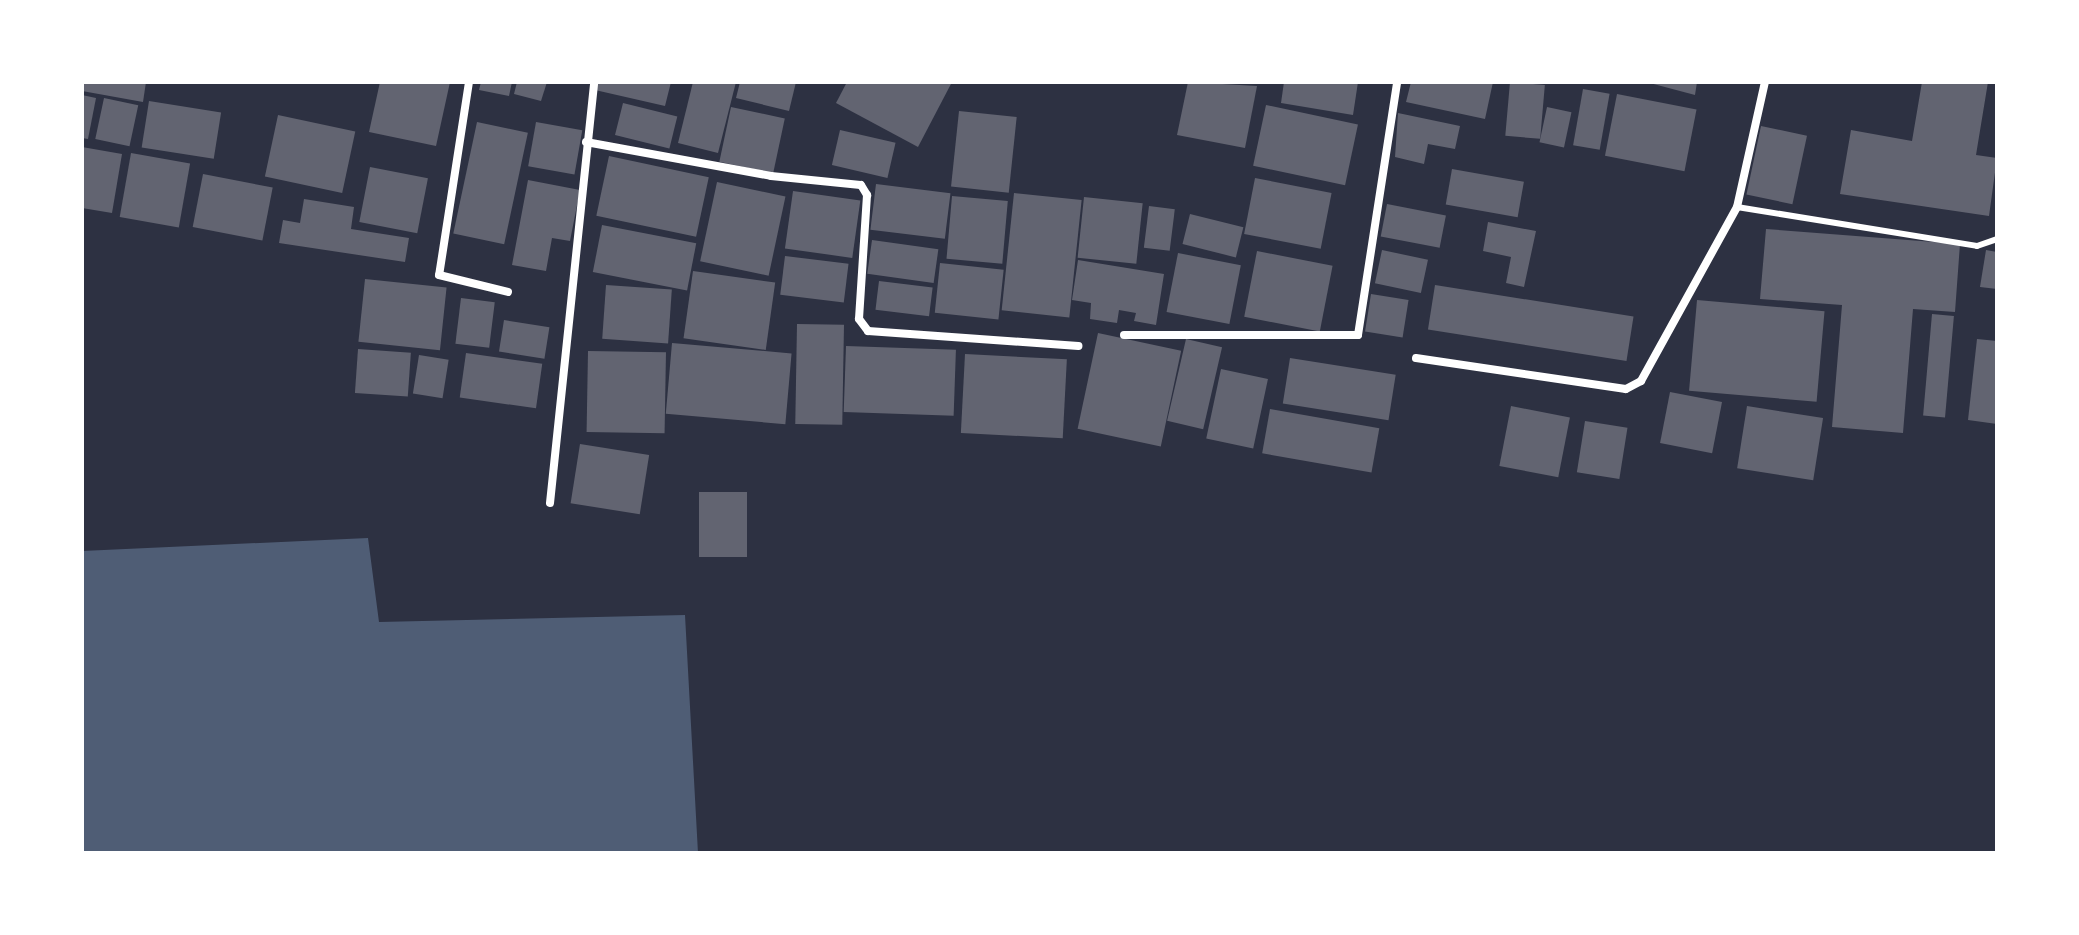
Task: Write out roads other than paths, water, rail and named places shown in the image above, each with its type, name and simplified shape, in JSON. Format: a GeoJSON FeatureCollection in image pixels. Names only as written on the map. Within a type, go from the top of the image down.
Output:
{"type":"FeatureCollection","features":[{"type":"Feature","properties":{"kind":"street"},"geometry":{"type":"LineString","coordinates":[[469,82],[439,275],[508,292]]}},
{"type":"Feature","properties":{"kind":"street"},"geometry":{"type":"LineString","coordinates":[[550,503],[594,82]]}},
{"type":"Feature","properties":{"kind":"street"},"geometry":{"type":"LineString","coordinates":[[1124,335],[1358,335],[1397,82]]}},
{"type":"Feature","properties":{"kind":"street"},"geometry":{"type":"LineString","coordinates":[[1416,358],[1634,386],[1737,207],[1765,82]]}},
{"type":"Feature","properties":{"kind":"street"},"geometry":{"type":"LineString","coordinates":[[586,142],[771,176],[861,185],[867,195],[859,319],[868,331],[1078,346]]}},
{"type":"Feature","properties":{"kind":"lane"},"geometry":{"type":"LineString","coordinates":[[1737,207],[1977,246],[1997,239]]}},
{"type":"Feature","properties":{"kind":"water"},"geometry":{"type":"Polygon","coordinates":[[[368,538],[379,622],[685,615],[698,853],[82,853],[82,551],[368,538]]]}}]}
